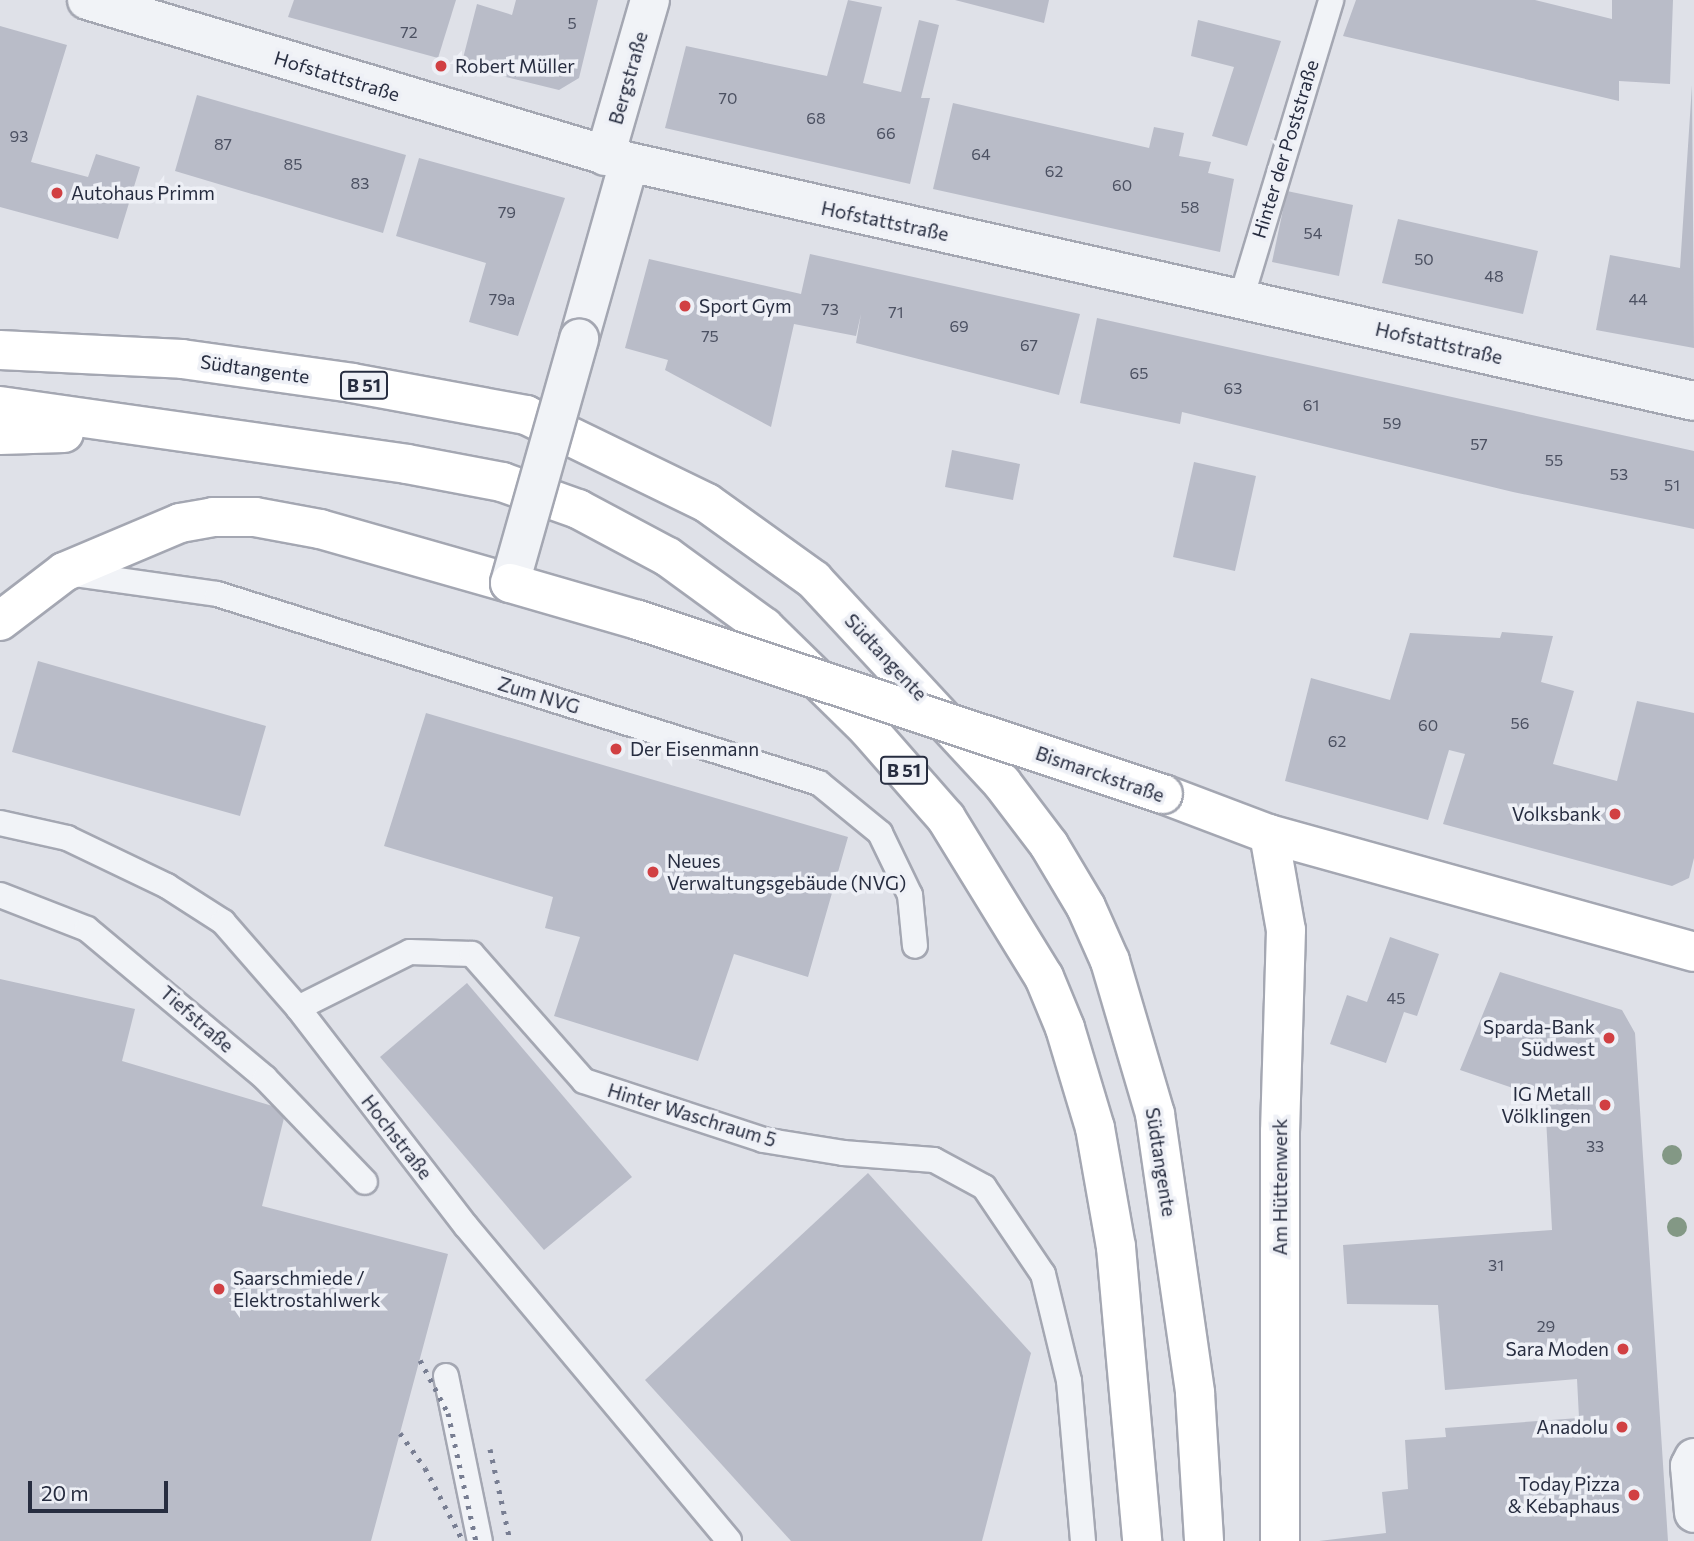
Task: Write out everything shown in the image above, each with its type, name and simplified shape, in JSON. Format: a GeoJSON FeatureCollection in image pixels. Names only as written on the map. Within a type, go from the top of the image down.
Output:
{"type":"FeatureCollection","features":[{"type":"Feature","properties":{"kind":"main road","name":"Südtangente"},"geometry":{"type":"LineString","coordinates":[[0,350],[182,359],[352,383],[526,415],[707,503],[814,580],[1002,783],[1049,845],[1086,907],[1110,961],[1155,1114],[1195,1393],[1204,1541]]}},
{"type":"Feature","properties":{"kind":"main road","name":"B 51"},"geometry":{"type":"LineString","coordinates":[[0,406],[183,431],[502,482],[578,509],[668,557],[764,627],[868,729],[946,818],[1044,977],[1065,1028],[1094,1128],[1116,1247],[1142,1541]]}},
{"type":"Feature","properties":{"kind":"main road"},"geometry":{"type":"LineString","coordinates":[[0,435],[183,431]]}},
{"type":"Feature","properties":{"kind":"main road","name":"Bismarckstraße"},"geometry":{"type":"LineString","coordinates":[[64,572],[180,523],[213,517],[255,517],[320,529],[638,620],[1163,794],[1269,834],[1694,952]]}},
{"type":"Feature","properties":{"kind":"main road"},"geometry":{"type":"LineString","coordinates":[[0,585],[64,572]]}},
{"type":"Feature","properties":{"kind":"main road"},"geometry":{"type":"LineString","coordinates":[[0,621],[64,572]]}},
{"type":"Feature","properties":{"kind":"main road","name":"Am Hüttenwerk"},"geometry":{"type":"LineString","coordinates":[[1269,834],[1286,930],[1280,1132],[1280,1541]]}},
{"type":"Feature","properties":{"kind":"street","name":"Hofstattstraße"},"geometry":{"type":"LineString","coordinates":[[87,0],[617,159],[1694,401]]}},
{"type":"Feature","properties":{"kind":"street","name":"Bergstraße"},"geometry":{"type":"LineString","coordinates":[[510,583],[579,339],[650,0]]}},
{"type":"Feature","properties":{"kind":"street"},"geometry":{"type":"LineString","coordinates":[[1694,1458],[1690,1466],[1694,1513]]}},
{"type":"Feature","properties":{"kind":"lane","name":"Hinter der Poststraße"},"geometry":{"type":"LineString","coordinates":[[1241,299],[1331,0]]}},
{"type":"Feature","properties":{"kind":"lane","name":"Zum NVG"},"geometry":{"type":"LineString","coordinates":[[64,572],[217,594],[819,783],[880,833],[910,895],[915,946]]}},
{"type":"Feature","properties":{"kind":"lane","name":"Hochstraße"},"geometry":{"type":"LineString","coordinates":[[0,823],[68,838],[167,886],[223,922],[298,1009],[466,1226],[729,1541]]}},
{"type":"Feature","properties":{"kind":"lane","name":"Tiefstraße"},"geometry":{"type":"LineString","coordinates":[[0,895],[87,929],[265,1078],[365,1182]]}},
{"type":"Feature","properties":{"kind":"lane","name":"Hinter Waschraum 5"},"geometry":{"type":"LineString","coordinates":[[298,1009],[410,952],[472,954],[584,1081],[763,1140],[934,1160],[984,1187],[1043,1274],[1069,1381],[1083,1541]]}},
{"type":"Feature","properties":{"kind":"lane"},"geometry":{"type":"LineString","coordinates":[[446,1376],[480,1541]]}},
{"type":"Feature","properties":{"kind":"building"},"geometry":{"type":"Polygon","coordinates":[[[294,0],[456,0],[438,58],[288,17],[294,0]]]}},
{"type":"Feature","properties":{"kind":"building"},"geometry":{"type":"Polygon","coordinates":[[[516,0],[598,0],[579,78],[559,90],[461,66],[477,4],[512,15],[516,0]]]}},
{"type":"Feature","properties":{"kind":"building"},"geometry":{"type":"Polygon","coordinates":[[[848,0],[882,7],[863,83],[901,92],[919,20],[939,25],[921,98],[930,98],[910,184],[665,128],[686,46],[827,76],[848,0]]]}},
{"type":"Feature","properties":{"kind":"building"},"geometry":{"type":"Polygon","coordinates":[[[955,0],[1049,0],[1044,23],[955,0]]]}},
{"type":"Feature","properties":{"kind":"building"},"geometry":{"type":"Polygon","coordinates":[[[1356,0],[1535,0],[1612,19],[1612,0],[1673,0],[1670,84],[1619,81],[1619,101],[1343,36],[1356,0]]]}},
{"type":"Feature","properties":{"kind":"building"},"geometry":{"type":"Polygon","coordinates":[[[1198,20],[1281,41],[1247,146],[1212,136],[1234,67],[1191,56],[1198,20]]]}},
{"type":"Feature","properties":{"kind":"building"},"geometry":{"type":"Polygon","coordinates":[[[0,26],[67,45],[31,162],[88,177],[96,154],[140,167],[118,239],[0,207],[0,26]]]}},
{"type":"Feature","properties":{"kind":"building"},"geometry":{"type":"Polygon","coordinates":[[[1692,85],[1694,348],[1596,330],[1610,255],[1680,268],[1692,85]]]}},
{"type":"Feature","properties":{"kind":"building"},"geometry":{"type":"Polygon","coordinates":[[[197,95],[406,155],[383,233],[175,171],[197,95]]]}},
{"type":"Feature","properties":{"kind":"building"},"geometry":{"type":"Polygon","coordinates":[[[953,103],[1149,148],[1154,127],[1184,133],[1179,156],[1211,162],[1208,173],[1234,179],[1220,252],[933,189],[953,103]]]}},
{"type":"Feature","properties":{"kind":"building"},"geometry":{"type":"Polygon","coordinates":[[[419,158],[565,198],[518,336],[469,322],[486,263],[396,236],[419,158]]]}},
{"type":"Feature","properties":{"kind":"building"},"geometry":{"type":"Polygon","coordinates":[[[1287,191],[1353,205],[1339,276],[1272,262],[1287,191]]]}},
{"type":"Feature","properties":{"kind":"building"},"geometry":{"type":"Polygon","coordinates":[[[1398,219],[1538,251],[1523,314],[1382,283],[1398,219]]]}},
{"type":"Feature","properties":{"kind":"building"},"geometry":{"type":"Polygon","coordinates":[[[810,254],[1080,314],[1059,395],[856,343],[861,314],[856,336],[794,324],[771,427],[665,370],[668,360],[625,348],[649,259],[801,294],[810,254]]]}},
{"type":"Feature","properties":{"kind":"building"},"geometry":{"type":"Polygon","coordinates":[[[1097,318],[1694,451],[1694,529],[1513,492],[1182,412],[1180,424],[1080,403],[1097,318]]]}},
{"type":"Feature","properties":{"kind":"building"},"geometry":{"type":"Polygon","coordinates":[[[952,450],[1020,464],[1013,500],[945,487],[952,450]]]}},
{"type":"Feature","properties":{"kind":"building"},"geometry":{"type":"Polygon","coordinates":[[[1194,462],[1256,476],[1235,571],[1173,557],[1194,462]]]}},
{"type":"Feature","properties":{"kind":"building"},"geometry":{"type":"Polygon","coordinates":[[[1502,632],[1553,636],[1541,682],[1574,691],[1553,764],[1617,781],[1637,701],[1694,713],[1694,858],[1689,878],[1672,886],[1443,824],[1465,754],[1449,750],[1428,820],[1285,781],[1311,678],[1390,700],[1410,633],[1500,638],[1502,632]]]}},
{"type":"Feature","properties":{"kind":"building"},"geometry":{"type":"Polygon","coordinates":[[[38,661],[266,726],[240,816],[12,752],[38,661]]]}},
{"type":"Feature","properties":{"kind":"building","name":"Neues Verwaltungsgebäude (NVG)"},"geometry":{"type":"Polygon","coordinates":[[[426,713],[848,837],[808,977],[734,954],[698,1061],[554,1016],[580,937],[545,928],[553,897],[384,846],[426,713]]]}},
{"type":"Feature","properties":{"kind":"building"},"geometry":{"type":"Polygon","coordinates":[[[1390,937],[1439,954],[1417,1016],[1404,1012],[1386,1063],[1330,1044],[1347,995],[1367,1002],[1390,937]]]}},
{"type":"Feature","properties":{"kind":"building"},"geometry":{"type":"Polygon","coordinates":[[[1500,972],[1622,1010],[1635,1033],[1668,1541],[1319,1541],[1386,1533],[1382,1492],[1408,1489],[1405,1440],[1446,1437],[1445,1428],[1579,1418],[1577,1379],[1445,1390],[1438,1305],[1347,1304],[1343,1245],[1552,1230],[1545,1099],[1460,1070],[1500,972]]]}},
{"type":"Feature","properties":{"kind":"building","name":"Saarschmiede / Elektrostahlwerk"},"geometry":{"type":"Polygon","coordinates":[[[0,979],[135,1009],[122,1061],[286,1110],[262,1206],[448,1254],[371,1541],[0,1541],[0,979]]]}},
{"type":"Feature","properties":{"kind":"building"},"geometry":{"type":"Polygon","coordinates":[[[467,983],[632,1177],[544,1250],[380,1057],[467,983]]]}},
{"type":"Feature","properties":{"kind":"building"},"geometry":{"type":"Polygon","coordinates":[[[868,1173],[1031,1353],[982,1541],[791,1541],[645,1380],[868,1173]]]}},
{"type":"Feature","properties":{"kind":"railway"},"geometry":{"type":"LineString","coordinates":[[420,1360],[448,1413],[476,1541]]}},
{"type":"Feature","properties":{"kind":"railway"},"geometry":{"type":"LineString","coordinates":[[400,1433],[425,1468],[463,1541]]}},
{"type":"Feature","properties":{"kind":"railway"},"geometry":{"type":"LineString","coordinates":[[490,1449],[510,1541]]}},
{"type":"Feature","properties":{"kind":"place","name":"Robert Müller"},"geometry":{"type":"Point","coordinates":[441,66]}},
{"type":"Feature","properties":{"kind":"place","name":"Autohaus Primm"},"geometry":{"type":"Point","coordinates":[57,193]}},
{"type":"Feature","properties":{"kind":"place","name":"Sport Gym"},"geometry":{"type":"Point","coordinates":[685,306]}},
{"type":"Feature","properties":{"kind":"place","name":"Der Eisenmann"},"geometry":{"type":"Point","coordinates":[616,749]}},
{"type":"Feature","properties":{"kind":"place","name":"Volksbank"},"geometry":{"type":"Point","coordinates":[1615,814]}},
{"type":"Feature","properties":{"kind":"place","name":"Neues Verwaltungsgebäude (NVG)"},"geometry":{"type":"Point","coordinates":[653,872]}},
{"type":"Feature","properties":{"kind":"place","name":"Sparda-Bank Südwest"},"geometry":{"type":"Point","coordinates":[1609,1038]}},
{"type":"Feature","properties":{"kind":"place","name":"IG Metall Völklingen"},"geometry":{"type":"Point","coordinates":[1605,1105]}},
{"type":"Feature","properties":{"kind":"place","name":"Saarschmiede / Elektrostahlwerk"},"geometry":{"type":"Point","coordinates":[219,1289]}},
{"type":"Feature","properties":{"kind":"place","name":"Sara Moden"},"geometry":{"type":"Point","coordinates":[1623,1349]}},
{"type":"Feature","properties":{"kind":"place","name":"Anadolu"},"geometry":{"type":"Point","coordinates":[1622,1427]}},
{"type":"Feature","properties":{"kind":"place","name":"Today Pizza & Kebaphaus"},"geometry":{"type":"Point","coordinates":[1634,1495]}}]}
